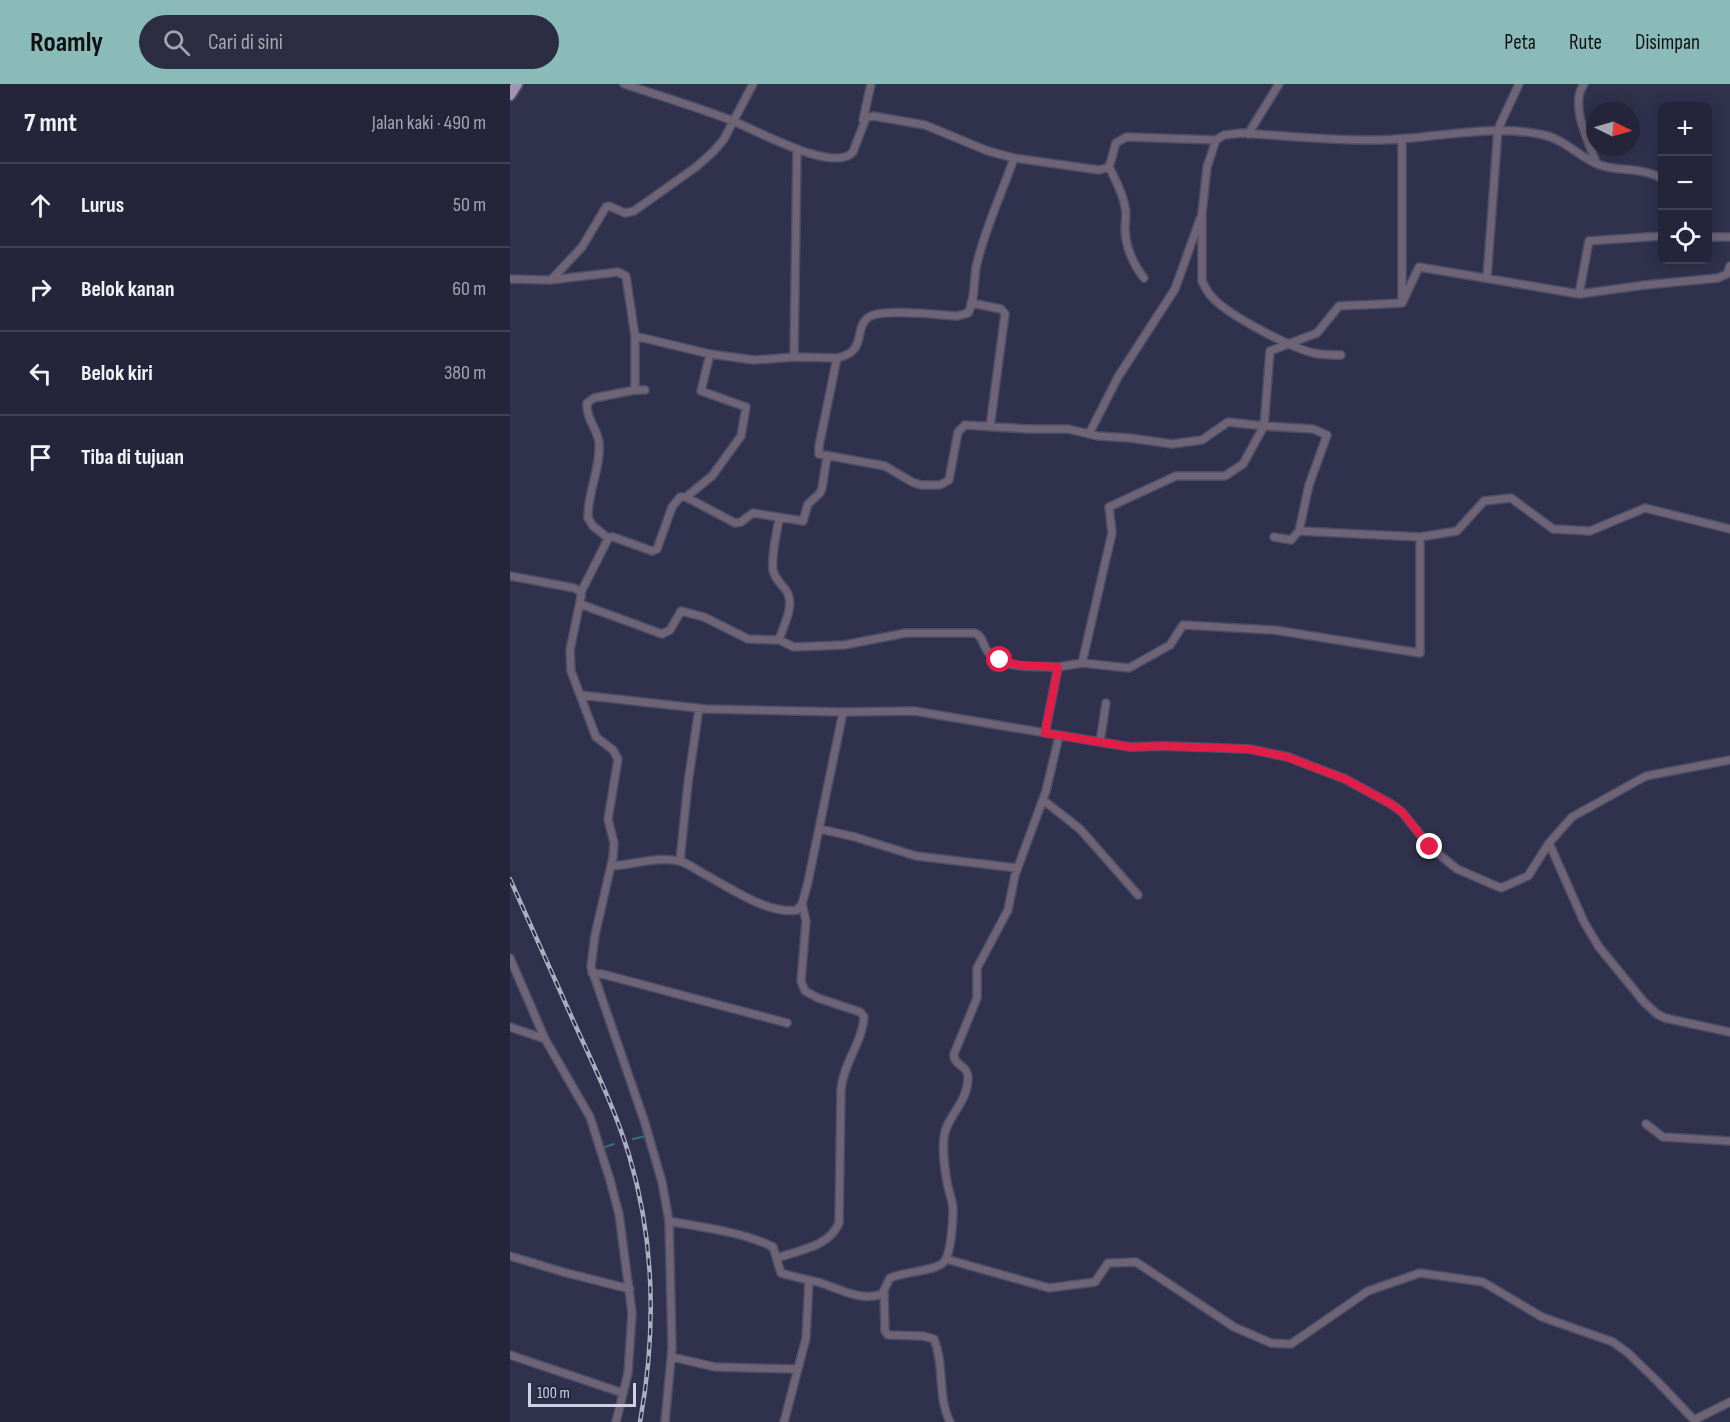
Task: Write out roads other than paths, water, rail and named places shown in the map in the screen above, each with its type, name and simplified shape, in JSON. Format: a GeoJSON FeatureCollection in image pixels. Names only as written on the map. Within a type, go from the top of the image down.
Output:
{"type":"FeatureCollection","features":[{"type":"Feature","properties":{"kind":"main road"},"geometry":{"type":"LineString","coordinates":[[510,95],[517,84]]}},
{"type":"Feature","properties":{"kind":"street"},"geometry":{"type":"LineString","coordinates":[[624,84],[735,121],[797,149],[840,159],[850,156],[855,147],[871,84]]}},
{"type":"Feature","properties":{"kind":"street"},"geometry":{"type":"LineString","coordinates":[[550,280],[582,248],[606,207],[628,213],[647,203],[678,181],[714,151],[735,121],[753,84]]}},
{"type":"Feature","properties":{"kind":"street"},"geometry":{"type":"LineString","coordinates":[[1248,134],[1279,84]]}},
{"type":"Feature","properties":{"kind":"street"},"geometry":{"type":"LineString","coordinates":[[1487,278],[1498,129],[1519,84]]}},
{"type":"Feature","properties":{"kind":"street"},"geometry":{"type":"LineString","coordinates":[[1584,84],[1578,99],[1582,128],[1597,164]]}},
{"type":"Feature","properties":{"kind":"street"},"geometry":{"type":"LineString","coordinates":[[862,124],[866,118],[873,116],[925,125],[988,151],[1014,158],[1099,170],[1109,167]]}},
{"type":"Feature","properties":{"kind":"street"},"geometry":{"type":"LineString","coordinates":[[1144,278],[1135,267],[1128,250],[1125,207],[1118,184],[1109,167],[1116,143],[1126,137],[1216,140],[1233,134],[1248,134],[1378,140],[1498,129],[1546,135],[1568,144],[1597,164],[1643,172],[1658,178]]}},
{"type":"Feature","properties":{"kind":"street"},"geometry":{"type":"LineString","coordinates":[[1402,139],[1402,303]]}},
{"type":"Feature","properties":{"kind":"street"},"geometry":{"type":"LineString","coordinates":[[1216,140],[1207,167],[1202,213],[1202,281],[1209,294],[1252,325],[1290,344],[1312,352],[1341,355]]}},
{"type":"Feature","properties":{"kind":"street"},"geometry":{"type":"LineString","coordinates":[[794,357],[797,149]]}},
{"type":"Feature","properties":{"kind":"street"},"geometry":{"type":"LineString","coordinates":[[635,336],[710,354],[754,360],[794,357],[837,358],[843,357],[855,348],[865,321],[874,314],[887,312],[957,316],[968,313],[980,251],[1014,158]]}},
{"type":"Feature","properties":{"kind":"street"},"geometry":{"type":"LineString","coordinates":[[1089,434],[1118,377],[1175,289],[1202,213]]}},
{"type":"Feature","properties":{"kind":"street"},"geometry":{"type":"LineString","coordinates":[[1579,294],[1589,241],[1658,236]]}},
{"type":"Feature","properties":{"kind":"street"},"geometry":{"type":"LineString","coordinates":[[1712,237],[1730,237]]}},
{"type":"Feature","properties":{"kind":"street"},"geometry":{"type":"LineString","coordinates":[[1402,303],[1419,267],[1579,294],[1718,278],[1727,274],[1730,266]]}},
{"type":"Feature","properties":{"kind":"street"},"geometry":{"type":"LineString","coordinates":[[510,279],[550,280],[611,272],[623,273],[628,282],[635,336],[635,390]]}},
{"type":"Feature","properties":{"kind":"street"},"geometry":{"type":"LineString","coordinates":[[971,303],[1000,309],[1005,314],[990,427]]}},
{"type":"Feature","properties":{"kind":"street"},"geometry":{"type":"LineString","coordinates":[[1082,663],[1112,533],[1109,507],[1176,476],[1225,476],[1243,464],[1264,426],[1270,351],[1317,333],[1339,306],[1402,303]]}},
{"type":"Feature","properties":{"kind":"street"},"geometry":{"type":"LineString","coordinates":[[645,390],[594,398],[587,403],[589,419],[598,435],[599,447],[588,518],[593,526],[608,538],[613,537],[656,550],[672,507],[680,497],[686,496],[711,476],[741,436],[746,407],[701,391],[710,354]]}},
{"type":"Feature","properties":{"kind":"street"},"geometry":{"type":"LineString","coordinates":[[837,358],[819,454],[885,466],[912,482],[930,486],[940,485],[949,480],[961,428],[965,425],[1028,429],[1060,428],[1089,434],[1172,444],[1202,440],[1228,422],[1313,429],[1327,435],[1309,485],[1299,531],[1291,540],[1274,537]]}},
{"type":"Feature","properties":{"kind":"street"},"geometry":{"type":"LineString","coordinates":[[686,496],[735,523],[741,522],[753,513],[804,520],[808,504],[822,488],[827,457]]}},
{"type":"Feature","properties":{"kind":"street"},"geometry":{"type":"LineString","coordinates":[[1299,531],[1420,537],[1457,531],[1484,501],[1510,498],[1553,529],[1590,531],[1645,508],[1730,529]]}},
{"type":"Feature","properties":{"kind":"street"},"geometry":{"type":"LineString","coordinates":[[778,640],[786,621],[789,601],[789,595],[776,579],[773,570],[779,518]]}},
{"type":"Feature","properties":{"kind":"street"},"geometry":{"type":"LineString","coordinates":[[580,604],[662,634],[670,630],[680,613],[684,611],[704,616],[748,639],[778,640],[795,647],[806,648],[844,645],[906,633],[975,633],[981,636],[989,653],[1000,660],[1020,665],[1058,667],[1082,663],[1129,668],[1170,645],[1183,625],[1274,630],[1420,653],[1420,537]]}},
{"type":"Feature","properties":{"kind":"street"},"geometry":{"type":"LineString","coordinates":[[608,538],[580,592],[580,604],[570,650],[571,671],[596,737],[613,750],[618,759],[608,819],[615,843],[591,960],[592,973],[644,1120],[662,1182],[669,1221],[672,1358],[665,1422]]}},
{"type":"Feature","properties":{"kind":"street"},"geometry":{"type":"LineString","coordinates":[[510,576],[574,588],[580,592]]}},
{"type":"Feature","properties":{"kind":"street"},"geometry":{"type":"LineString","coordinates":[[1045,733],[1058,667]]}},
{"type":"Feature","properties":{"kind":"street"},"geometry":{"type":"LineString","coordinates":[[580,695],[699,708],[843,712],[914,711],[1130,747],[1249,749],[1287,757],[1345,779],[1391,804],[1402,812],[1430,847],[1457,869],[1500,888],[1528,876],[1549,843],[1572,817],[1646,776],[1730,760]]}},
{"type":"Feature","properties":{"kind":"street"},"geometry":{"type":"LineString","coordinates":[[1100,742],[1106,703]]}},
{"type":"Feature","properties":{"kind":"street"},"geometry":{"type":"LineString","coordinates":[[680,861],[685,802],[699,708]]}},
{"type":"Feature","properties":{"kind":"street"},"geometry":{"type":"LineString","coordinates":[[611,866],[630,866],[648,860],[680,861],[766,906],[797,910],[802,904],[820,829],[843,712]]}},
{"type":"Feature","properties":{"kind":"street"},"geometry":{"type":"LineString","coordinates":[[669,1221],[764,1242],[773,1247],[781,1273],[868,1297],[882,1294],[890,1278],[939,1265],[946,1259],[950,1248],[953,1210],[945,1163],[944,1135],[946,1126],[962,1103],[968,1081],[965,1067],[956,1062],[954,1054],[977,998],[976,968],[1008,910],[1017,868],[1043,800],[1059,736]]}},
{"type":"Feature","properties":{"kind":"street"},"geometry":{"type":"LineString","coordinates":[[1043,800],[1080,829],[1138,895]]}},
{"type":"Feature","properties":{"kind":"street"},"geometry":{"type":"LineString","coordinates":[[820,829],[916,856],[1017,868]]}},
{"type":"Feature","properties":{"kind":"street"},"geometry":{"type":"LineString","coordinates":[[1549,843],[1599,947],[1644,1002],[1665,1018],[1730,1032]]}},
{"type":"Feature","properties":{"kind":"street"},"geometry":{"type":"LineString","coordinates":[[777,1258],[821,1243],[834,1234],[838,1223],[843,1072],[863,1032],[864,1017],[860,1012],[818,998],[805,991],[801,981],[806,921],[802,904]]}},
{"type":"Feature","properties":{"kind":"street"},"geometry":{"type":"LineString","coordinates":[[510,958],[545,1039],[590,1117],[619,1214],[632,1313],[630,1356],[616,1422]]}},
{"type":"Feature","properties":{"kind":"street"},"geometry":{"type":"LineString","coordinates":[[592,973],[787,1023]]}},
{"type":"Feature","properties":{"kind":"street"},"geometry":{"type":"LineString","coordinates":[[510,1027],[545,1039]]}},
{"type":"Feature","properties":{"kind":"street"},"geometry":{"type":"LineString","coordinates":[[1646,1124],[1664,1137],[1730,1141]]}},
{"type":"Feature","properties":{"kind":"street"},"geometry":{"type":"LineString","coordinates":[[510,1256],[630,1289]]}},
{"type":"Feature","properties":{"kind":"street"},"geometry":{"type":"LineString","coordinates":[[946,1259],[1049,1288],[1095,1282],[1108,1263],[1136,1262],[1234,1327],[1271,1343],[1292,1344],[1368,1291],[1420,1274],[1483,1282],[1542,1317],[1613,1342],[1650,1374],[1695,1421],[1730,1402]]}},
{"type":"Feature","properties":{"kind":"street"},"geometry":{"type":"LineString","coordinates":[[784,1422],[806,1338],[810,1280]]}},
{"type":"Feature","properties":{"kind":"street"},"geometry":{"type":"LineString","coordinates":[[884,1290],[885,1331],[888,1335],[923,1336],[934,1339],[939,1352],[944,1410],[950,1422]]}},
{"type":"Feature","properties":{"kind":"street"},"geometry":{"type":"LineString","coordinates":[[510,1354],[623,1393]]}},
{"type":"Feature","properties":{"kind":"street"},"geometry":{"type":"LineString","coordinates":[[672,1358],[715,1367],[798,1369]]}},
{"type":"Feature","properties":{"kind":"waterway"},"geometry":{"type":"LineString","coordinates":[[633,1139],[646,1136]]}},
{"type":"Feature","properties":{"kind":"waterway"},"geometry":{"type":"LineString","coordinates":[[602,1148],[614,1144]]}},
{"type":"Feature","properties":{"kind":"railway"},"geometry":{"type":"LineString","coordinates":[[510,879],[612,1107],[638,1188],[644,1221],[650,1288],[649,1355],[640,1422]]}}]}
